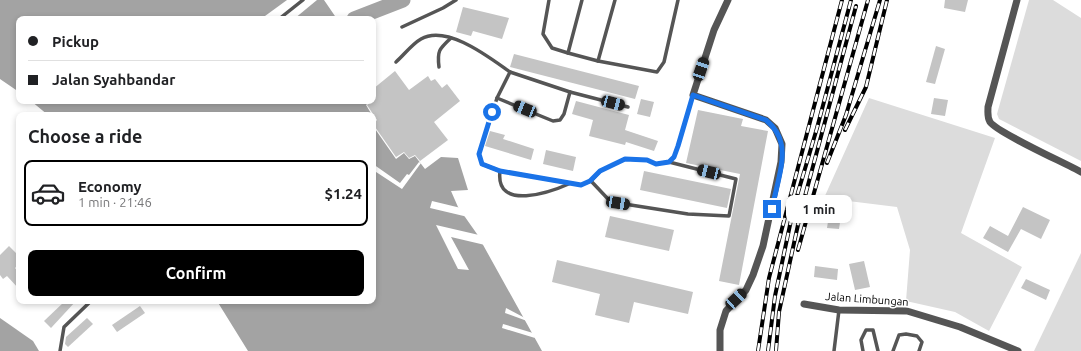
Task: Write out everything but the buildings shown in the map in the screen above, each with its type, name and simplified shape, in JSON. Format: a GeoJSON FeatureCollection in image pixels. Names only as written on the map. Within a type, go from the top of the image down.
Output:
{"type":"FeatureCollection","features":[{"type":"Feature","properties":{"kind":"street"},"geometry":{"type":"LineString","coordinates":[[720,351],[720,330],[726,311],[746,290],[764,246],[781,162],[782,144],[775,128],[766,120],[693,95],[714,30],[728,0]]}},
{"type":"Feature","properties":{"kind":"street"},"geometry":{"type":"LineString","coordinates":[[1017,0],[987,115],[991,123],[1006,133],[1081,172]]}},
{"type":"Feature","properties":{"kind":"street","name":"Jalan Limbungan"},"geometry":{"type":"LineString","coordinates":[[804,304],[840,310],[907,311],[960,327],[1018,351]]}},
{"type":"Feature","properties":{"kind":"lane"},"geometry":{"type":"LineString","coordinates":[[283,16],[304,0]]}},
{"type":"Feature","properties":{"kind":"lane"},"geometry":{"type":"LineString","coordinates":[[402,27],[443,8],[456,0]]}},
{"type":"Feature","properties":{"kind":"lane"},"geometry":{"type":"LineString","coordinates":[[549,0],[543,34],[552,48],[598,61],[657,72],[664,62],[678,0]]}},
{"type":"Feature","properties":{"kind":"lane"},"geometry":{"type":"LineString","coordinates":[[568,53],[582,0]]}},
{"type":"Feature","properties":{"kind":"lane"},"geometry":{"type":"LineString","coordinates":[[598,61],[616,0]]}},
{"type":"Feature","properties":{"kind":"lane"},"geometry":{"type":"LineString","coordinates":[[396,62],[422,38],[435,36],[451,38],[468,43],[510,72],[570,92],[628,107]]}},
{"type":"Feature","properties":{"kind":"lane"},"geometry":{"type":"LineString","coordinates":[[439,67],[437,57],[440,48],[451,38]]}},
{"type":"Feature","properties":{"kind":"lane"},"geometry":{"type":"LineString","coordinates":[[510,72],[497,98],[479,154],[482,164],[500,171],[581,185],[590,181],[600,171],[625,159],[647,160],[656,164],[669,162],[736,178],[730,216],[688,214],[618,203],[609,200],[590,181]]}},
{"type":"Feature","properties":{"kind":"lane"},"geometry":{"type":"LineString","coordinates":[[497,98],[554,121],[560,120],[564,114],[570,92]]}},
{"type":"Feature","properties":{"kind":"lane"},"geometry":{"type":"LineString","coordinates":[[669,162],[674,157],[678,146],[693,95]]}},
{"type":"Feature","properties":{"kind":"lane"},"geometry":{"type":"LineString","coordinates":[[500,171],[499,180],[501,185],[507,192],[519,197],[555,190],[572,183]]}},
{"type":"Feature","properties":{"kind":"lane"},"geometry":{"type":"LineString","coordinates":[[60,351],[64,327],[88,304]]}},
{"type":"Feature","properties":{"kind":"lane"},"geometry":{"type":"LineString","coordinates":[[834,351],[840,310]]}},
{"type":"Feature","properties":{"kind":"lane"},"geometry":{"type":"LineString","coordinates":[[863,351],[861,340],[866,330],[873,330],[878,351]]}},
{"type":"Feature","properties":{"kind":"lane"},"geometry":{"type":"LineString","coordinates":[[893,351],[899,335],[906,334],[917,336],[922,342],[919,351]]}},
{"type":"Feature","properties":{"kind":"shaded area"},"geometry":{"type":"Polygon","coordinates":[[[0,0],[324,0],[335,16],[16,16],[16,90],[0,79],[0,0]]]}},
{"type":"Feature","properties":{"kind":"shaded area"},"geometry":{"type":"Polygon","coordinates":[[[1029,0],[1053,0],[1081,18],[1081,161],[999,119],[997,114],[1029,0]]]}},
{"type":"Feature","properties":{"kind":"shaded area"},"geometry":{"type":"Polygon","coordinates":[[[869,98],[995,138],[961,233],[1022,267],[989,331],[955,312],[906,301],[910,250],[897,207],[824,198],[869,98]]]}},
{"type":"Feature","properties":{"kind":"shaded area"},"geometry":{"type":"Polygon","coordinates":[[[35,104],[367,104],[366,105],[370,112],[44,112],[35,104]]]}},
{"type":"Feature","properties":{"kind":"shaded area"},"geometry":{"type":"Polygon","coordinates":[[[376,130],[396,159],[404,153],[409,159],[415,156],[425,169],[441,157],[458,158],[468,190],[451,191],[458,207],[477,234],[542,351],[248,351],[219,304],[376,304],[376,130]]]}},
{"type":"Feature","properties":{"kind":"shaded area"},"geometry":{"type":"Polygon","coordinates":[[[1081,253],[1081,351],[1034,351],[1081,253]]]}},
{"type":"Feature","properties":{"kind":"shaded area"},"geometry":{"type":"Polygon","coordinates":[[[0,318],[33,341],[39,351],[0,351],[0,318]]]}},
{"type":"Feature","properties":{"kind":"pier"},"geometry":{"type":"Polygon","coordinates":[[[287,0],[317,0],[298,16],[265,16],[287,0]]]}},
{"type":"Feature","properties":{"kind":"pier"},"geometry":{"type":"Polygon","coordinates":[[[419,162],[421,163],[402,189],[376,172],[376,166],[400,183],[407,174],[409,175],[419,162]]]}},
{"type":"Feature","properties":{"kind":"pier"},"geometry":{"type":"Polygon","coordinates":[[[432,201],[461,208],[468,217],[430,208],[432,201]]]}},
{"type":"Feature","properties":{"kind":"pier"},"geometry":{"type":"Polygon","coordinates":[[[436,225],[479,235],[485,245],[451,237],[469,270],[458,269],[436,225]]]}},
{"type":"Feature","properties":{"kind":"pier"},"geometry":{"type":"Polygon","coordinates":[[[506,308],[525,318],[527,321],[505,313],[506,308]]]}},
{"type":"Feature","properties":{"kind":"pier"},"geometry":{"type":"Polygon","coordinates":[[[503,324],[533,333],[535,338],[502,328],[503,324]]]}},
{"type":"Feature","properties":{"kind":"waterway"},"geometry":{"type":"LineString","coordinates":[[362,16],[403,0]]}},
{"type":"Feature","properties":{"kind":"railway"},"geometry":{"type":"LineString","coordinates":[[758,351],[769,278],[842,0]]}},
{"type":"Feature","properties":{"kind":"railway"},"geometry":{"type":"LineString","coordinates":[[768,351],[775,296],[794,206],[817,128],[851,0]]}},
{"type":"Feature","properties":{"kind":"railway"},"geometry":{"type":"LineString","coordinates":[[798,250],[868,0]]}},
{"type":"Feature","properties":{"kind":"railway"},"geometry":{"type":"LineString","coordinates":[[827,163],[846,115],[880,0]]}},
{"type":"Feature","properties":{"kind":"railway"},"geometry":{"type":"LineString","coordinates":[[845,130],[866,87],[887,0]]}},
{"type":"Feature","properties":{"kind":"railway"},"geometry":{"type":"LineString","coordinates":[[776,351],[779,312],[801,211],[856,6]]}},
{"type":"Feature","properties":{"kind":"route"},"geometry":{"type":"LineString","coordinates":[[492,112],[479,154],[482,164],[500,171],[581,185],[590,181],[600,171],[625,159],[647,160],[656,164],[669,162],[674,157],[678,146],[693,95],[766,120],[775,128],[782,144],[781,162],[772,209]]}}]}
